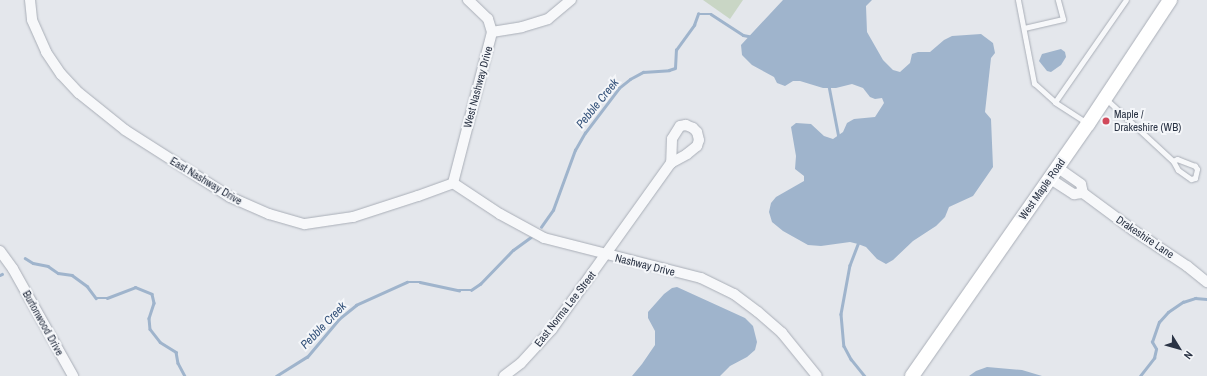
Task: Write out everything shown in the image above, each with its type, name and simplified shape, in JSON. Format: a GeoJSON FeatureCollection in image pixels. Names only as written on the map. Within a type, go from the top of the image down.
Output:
{"type":"FeatureCollection","features":[{"type":"Feature","properties":{"kind":"main road","name":"West Maple Road"},"geometry":{"type":"LineString","coordinates":[[912,376],[1088,124],[1170,0]]}},
{"type":"Feature","properties":{"kind":"street","name":"East Nashway Drive"},"geometry":{"type":"LineString","coordinates":[[30,0],[32,20],[46,52],[61,74],[79,93],[125,130],[230,197],[269,214],[305,224],[353,217],[453,183]]}},
{"type":"Feature","properties":{"kind":"street","name":"West Nashway Drive"},"geometry":{"type":"LineString","coordinates":[[453,183],[492,32],[488,19],[468,0]]}},
{"type":"Feature","properties":{"kind":"street"},"geometry":{"type":"LineString","coordinates":[[492,32],[522,27],[548,19],[571,0]]}},
{"type":"Feature","properties":{"kind":"street","name":"East Norma Lee Street"},"geometry":{"type":"LineString","coordinates":[[504,376],[521,363],[552,329],[670,163]]}},
{"type":"Feature","properties":{"kind":"street","name":"Drakeshire Lane"},"geometry":{"type":"LineString","coordinates":[[1053,173],[1081,184],[1083,193],[1133,230],[1187,266],[1207,282]]}},
{"type":"Feature","properties":{"kind":"street","name":"Nashway Drive"},"geometry":{"type":"LineString","coordinates":[[453,183],[500,214],[544,238],[701,278],[734,294],[782,333],[817,376]]}},
{"type":"Feature","properties":{"kind":"street","name":"Burtonwood Drive"},"geometry":{"type":"LineString","coordinates":[[0,251],[12,269],[73,376]]}},
{"type":"Feature","properties":{"kind":"lane"},"geometry":{"type":"LineString","coordinates":[[1020,0],[1034,83],[1055,102],[1088,124]]}},
{"type":"Feature","properties":{"kind":"lane"},"geometry":{"type":"LineString","coordinates":[[1024,28],[1063,19],[1058,0]]}},
{"type":"Feature","properties":{"kind":"lane"},"geometry":{"type":"LineString","coordinates":[[1055,102],[1126,0]]}},
{"type":"Feature","properties":{"kind":"lane"},"geometry":{"type":"LineString","coordinates":[[1105,98],[1173,161],[1178,170],[1191,179],[1195,178],[1197,170],[1195,166],[1177,160],[1173,161]]}},
{"type":"Feature","properties":{"kind":"green space"},"geometry":{"type":"Polygon","coordinates":[[[703,0],[743,0],[730,19],[703,0]]]}},
{"type":"Feature","properties":{"kind":"water"},"geometry":{"type":"Polygon","coordinates":[[[783,0],[872,0],[866,6],[867,32],[883,60],[893,70],[900,72],[910,63],[912,54],[918,52],[930,52],[944,40],[952,36],[981,34],[993,43],[995,53],[991,58],[985,112],[991,119],[993,167],[973,196],[949,207],[945,217],[936,226],[913,241],[893,260],[886,264],[877,259],[866,247],[850,242],[821,246],[808,245],[783,231],[772,222],[769,212],[771,203],[776,197],[804,181],[804,176],[795,169],[796,156],[791,127],[796,123],[811,124],[824,136],[833,139],[843,132],[847,123],[854,119],[875,117],[884,103],[882,98],[875,99],[870,97],[863,88],[852,84],[836,88],[823,88],[800,81],[793,81],[785,86],[777,83],[774,77],[752,65],[742,55],[741,45],[783,0]]]}},
{"type":"Feature","properties":{"kind":"water"},"geometry":{"type":"Polygon","coordinates":[[[1061,49],[1065,52],[1066,57],[1061,65],[1051,72],[1047,71],[1039,61],[1042,54],[1061,49]]]}},
{"type":"Feature","properties":{"kind":"water"},"geometry":{"type":"Polygon","coordinates":[[[677,287],[745,318],[753,326],[757,342],[755,350],[747,357],[730,366],[720,376],[632,376],[655,345],[655,331],[648,318],[648,312],[664,294],[672,288],[677,287]]]}},
{"type":"Feature","properties":{"kind":"water"},"geometry":{"type":"Polygon","coordinates":[[[987,367],[1022,370],[1042,376],[969,376],[976,371],[987,367]]]}},
{"type":"Feature","properties":{"kind":"waterway","name":"Pebble Creek"},"geometry":{"type":"LineString","coordinates":[[541,227],[553,210],[575,150],[585,133],[619,88],[630,79],[643,72],[669,70],[675,68],[676,50],[694,25],[698,14],[711,14],[743,35],[753,37]]}},
{"type":"Feature","properties":{"kind":"waterway","name":"Pebble Creek"},"geometry":{"type":"LineString","coordinates":[[829,86],[839,138]]}},
{"type":"Feature","properties":{"kind":"waterway","name":"Pebble Creek"},"geometry":{"type":"LineString","coordinates":[[276,376],[307,357],[339,319],[356,305],[407,282],[420,282],[459,290],[471,290],[480,284],[513,250],[531,237]]}},
{"type":"Feature","properties":{"kind":"waterway","name":"Pebble Creek"},"geometry":{"type":"LineString","coordinates":[[859,242],[850,265],[841,314],[844,346],[851,359],[865,376]]}},
{"type":"Feature","properties":{"kind":"waterway","name":"Pebble Creek"},"geometry":{"type":"LineString","coordinates":[[25,258],[33,263],[48,266],[58,273],[72,275],[87,286],[96,298],[107,298],[135,287],[152,294],[154,303],[149,318],[150,329],[160,342],[176,352],[178,363],[185,376]]}},
{"type":"Feature","properties":{"kind":"waterway","name":"Pebble Creek"},"geometry":{"type":"LineString","coordinates":[[1140,376],[1154,358],[1156,349],[1152,342],[1159,322],[1168,312],[1183,302],[1195,298],[1207,299]]}},
{"type":"Feature","properties":{"kind":"place","name":"Maple / Drakeshire (WB)"},"geometry":{"type":"Point","coordinates":[1106,121]}}]}
